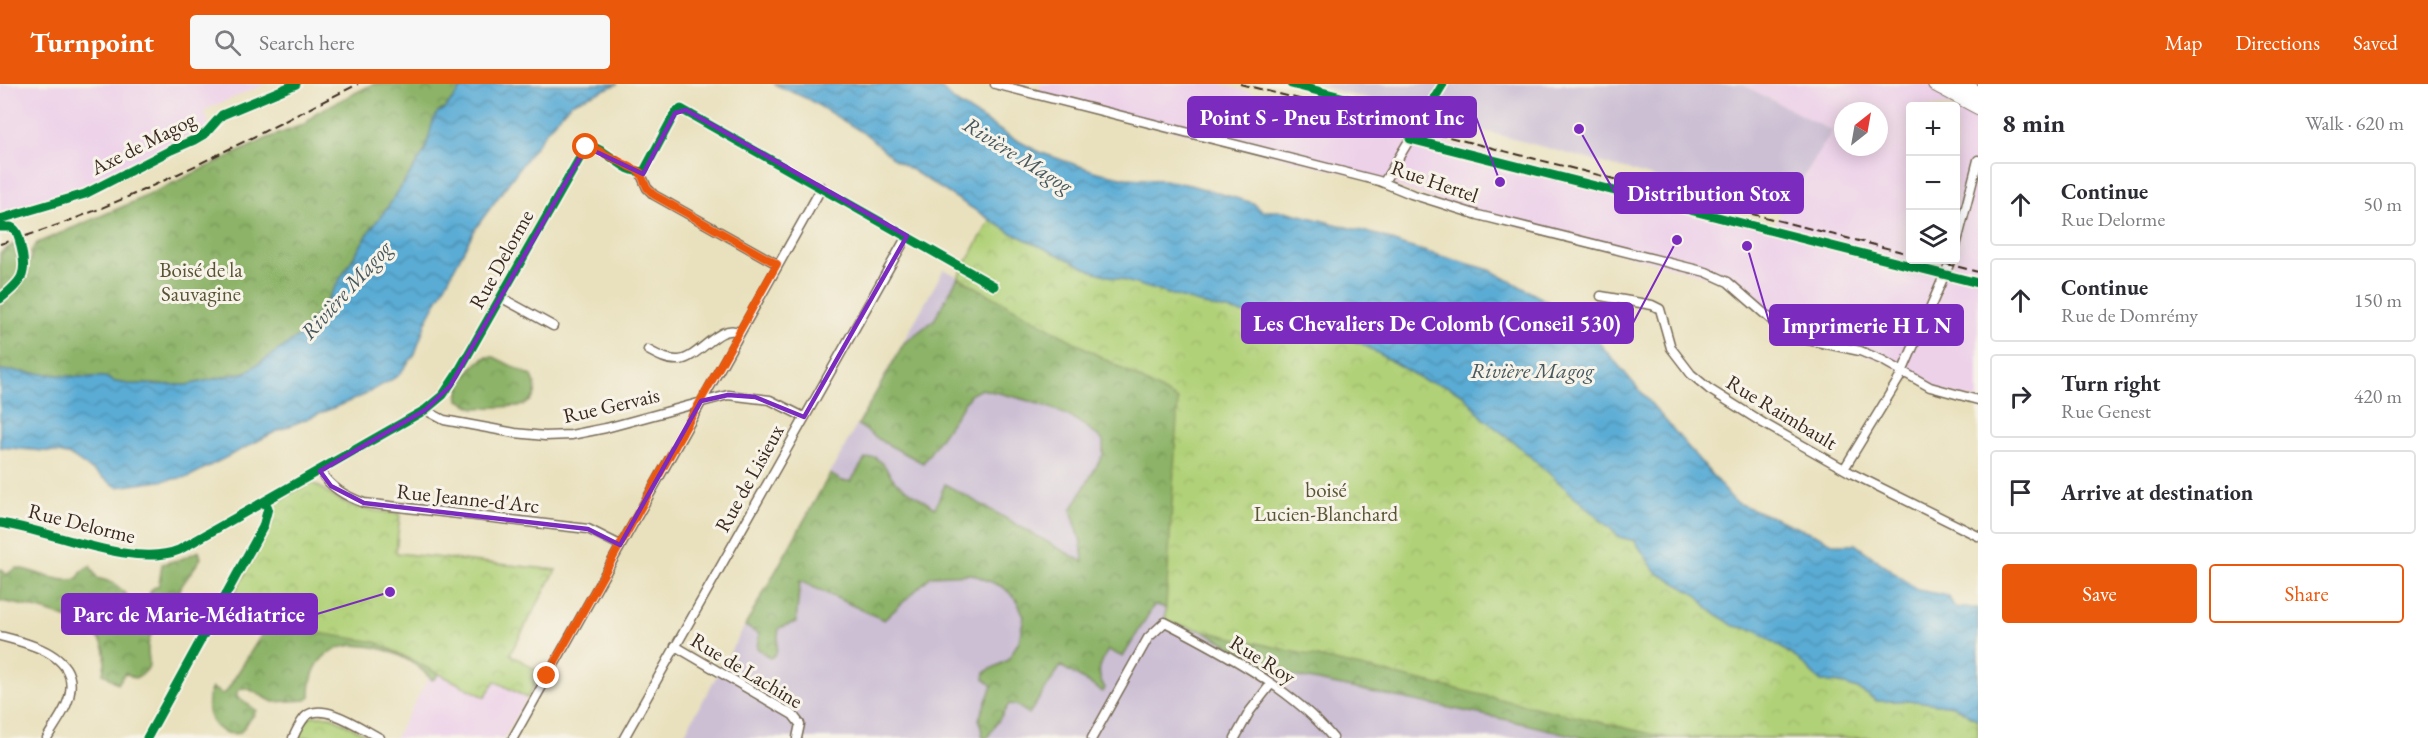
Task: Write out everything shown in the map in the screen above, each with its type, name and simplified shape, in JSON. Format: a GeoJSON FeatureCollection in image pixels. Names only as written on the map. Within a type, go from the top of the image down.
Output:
{"type":"FeatureCollection","features":[{"type":"Feature","properties":{"kind":"main road"},"geometry":{"type":"LineString","coordinates":[[1935,84],[1972,93]]}},
{"type":"Feature","properties":{"kind":"street","name":"Rue Hertel"},"geometry":{"type":"LineString","coordinates":[[995,84],[1384,182],[1411,194],[1478,214],[1706,272],[1728,282],[1783,330],[1808,339],[1860,351],[1930,387],[1978,399]]}},
{"type":"Feature","properties":{"kind":"street"},"geometry":{"type":"LineString","coordinates":[[1384,182],[1443,84]]}},
{"type":"Feature","properties":{"kind":"street"},"geometry":{"type":"LineString","coordinates":[[777,264],[654,195],[647,188],[640,172],[647,167],[675,113],[681,109],[994,286]]}},
{"type":"Feature","properties":{"kind":"street","name":"Rue Delorme"},"geometry":{"type":"LineString","coordinates":[[0,523],[126,554],[157,556],[179,550],[320,471],[436,402],[450,386],[586,147],[594,148],[640,172]]}},
{"type":"Feature","properties":{"kind":"street"},"geometry":{"type":"LineString","coordinates":[[1960,230],[1978,160]]}},
{"type":"Feature","properties":{"kind":"street"},"geometry":{"type":"LineString","coordinates":[[513,738],[822,187]]}},
{"type":"Feature","properties":{"kind":"street","name":"Rue de Lisieux"},"geometry":{"type":"LineString","coordinates":[[624,738],[907,236]]}},
{"type":"Feature","properties":{"kind":"street"},"geometry":{"type":"LineString","coordinates":[[1844,469],[1902,371],[1949,264]]}},
{"type":"Feature","properties":{"kind":"street","name":"Rue Raimbault"},"geometry":{"type":"LineString","coordinates":[[1601,296],[1657,306],[1662,313],[1665,332],[1671,348],[1698,381],[1736,407],[1844,469],[1978,536]]}},
{"type":"Feature","properties":{"kind":"street"},"geometry":{"type":"LineString","coordinates":[[500,297],[553,326]]}},
{"type":"Feature","properties":{"kind":"street"},"geometry":{"type":"LineString","coordinates":[[648,350],[658,356],[681,360],[726,330],[734,329],[740,333]]}},
{"type":"Feature","properties":{"kind":"street","name":"Rue Gervais"},"geometry":{"type":"LineString","coordinates":[[424,410],[444,420],[545,436],[572,435],[606,428],[728,395],[755,397],[776,403],[804,417]]}},
{"type":"Feature","properties":{"kind":"street","name":"Rue Jeanne-d'Arc"},"geometry":{"type":"LineString","coordinates":[[320,471],[339,492],[364,503],[588,529],[620,544]]}},
{"type":"Feature","properties":{"kind":"street"},"geometry":{"type":"LineString","coordinates":[[147,738],[263,527],[267,508],[265,502]]}},
{"type":"Feature","properties":{"kind":"street","name":"Rue Roy"},"geometry":{"type":"LineString","coordinates":[[1092,738],[1148,638],[1165,622],[1271,684],[1299,704],[1333,738]]}},
{"type":"Feature","properties":{"kind":"street"},"geometry":{"type":"LineString","coordinates":[[0,636],[58,658],[66,668],[70,692],[47,738]]}},
{"type":"Feature","properties":{"kind":"street","name":"Rue de Lachine"},"geometry":{"type":"LineString","coordinates":[[675,646],[793,715],[800,724],[797,738]]}},
{"type":"Feature","properties":{"kind":"street"},"geometry":{"type":"LineString","coordinates":[[1235,738],[1250,711],[1271,684]]}},
{"type":"Feature","properties":{"kind":"street"},"geometry":{"type":"LineString","coordinates":[[293,738],[306,716],[318,711],[332,713],[380,738]]}},
{"type":"Feature","properties":{"kind":"highlighted area"},"geometry":{"type":"Polygon","coordinates":[[[686,110],[907,236],[804,417],[755,397],[728,395],[701,401],[620,545],[588,529],[364,503],[331,486],[320,471],[425,410],[450,386],[586,147],[643,174],[675,113],[686,110]]]}},
{"type":"Feature","properties":{"kind":"shaded area"},"geometry":{"type":"Polygon","coordinates":[[[0,84],[266,84],[204,110],[210,128],[77,190],[0,215],[0,84]]]}},
{"type":"Feature","properties":{"kind":"shaded area"},"geometry":{"type":"Polygon","coordinates":[[[1041,84],[1219,84],[1773,226],[1832,131],[1741,84],[1978,84],[1978,400],[1939,390],[1882,360],[1792,334],[1728,282],[1478,215],[1390,184],[1038,96],[1041,84]]]}},
{"type":"Feature","properties":{"kind":"shaded area"},"geometry":{"type":"Polygon","coordinates":[[[1312,84],[1741,84],[1832,131],[1782,212],[1312,84]]]}},
{"type":"Feature","properties":{"kind":"shaded area"},"geometry":{"type":"Polygon","coordinates":[[[944,269],[1178,400],[1669,738],[682,738],[944,269]]]}},
{"type":"Feature","properties":{"kind":"shaded area"},"geometry":{"type":"Polygon","coordinates":[[[433,670],[486,697],[494,680],[527,698],[504,738],[395,738],[433,670]]]}},
{"type":"Feature","properties":{"kind":"green space","name":"Boisé de la Sauvagine"},"geometry":{"type":"Polygon","coordinates":[[[373,84],[465,84],[444,110],[441,110],[425,151],[371,229],[323,307],[298,337],[246,372],[187,385],[128,384],[115,382],[105,377],[0,370],[0,253],[14,244],[19,262],[31,261],[31,251],[37,243],[129,204],[268,138],[305,124],[317,112],[373,84]]]}},
{"type":"Feature","properties":{"kind":"green space","name":"boisé Lucien-Blanchard"},"geometry":{"type":"Polygon","coordinates":[[[991,219],[1027,240],[1104,274],[1226,309],[1308,327],[1978,720],[1978,738],[1584,738],[1274,672],[1161,606],[1154,605],[1123,657],[1108,650],[1099,673],[1105,688],[1103,692],[1061,666],[1029,714],[1016,705],[1009,704],[987,738],[983,738],[979,719],[992,686],[984,679],[985,672],[1008,660],[1019,641],[1024,616],[1016,599],[1003,587],[972,574],[931,576],[884,620],[800,581],[796,622],[779,628],[776,654],[770,658],[757,648],[759,634],[745,626],[830,474],[842,481],[851,481],[865,459],[875,457],[895,481],[935,508],[945,484],[1083,562],[1081,542],[1071,510],[1103,455],[1103,441],[1076,420],[1046,406],[981,389],[970,395],[923,463],[883,442],[858,425],[904,343],[934,320],[958,277],[988,294],[991,219]]]}},
{"type":"Feature","properties":{"kind":"green space","name":"boisé Lucien-Blanchard"},"geometry":{"type":"Polygon","coordinates":[[[991,219],[1010,232],[1093,271],[1209,306],[1308,327],[1361,343],[1425,381],[1447,386],[1465,396],[1484,419],[1514,442],[1620,537],[1635,541],[1656,572],[1697,595],[1709,609],[1734,626],[1756,630],[1799,660],[1821,682],[1836,682],[1858,689],[1877,701],[1916,701],[1954,706],[1978,720],[1978,738],[1669,738],[1165,622],[1178,400],[958,277],[991,219]]]}},
{"type":"Feature","properties":{"kind":"green space"},"geometry":{"type":"Polygon","coordinates":[[[486,357],[494,357],[532,376],[535,395],[530,402],[520,406],[474,408],[459,400],[462,381],[475,365],[486,357]]]}},
{"type":"Feature","properties":{"kind":"green space"},"geometry":{"type":"Polygon","coordinates":[[[309,483],[350,504],[400,514],[396,553],[556,570],[510,654],[541,673],[527,698],[495,681],[485,697],[376,642],[221,618],[271,525],[273,504],[309,483]]]}},
{"type":"Feature","properties":{"kind":"green space"},"geometry":{"type":"Polygon","coordinates":[[[199,551],[201,558],[180,588],[180,595],[203,610],[196,621],[174,610],[159,624],[150,637],[147,670],[135,678],[125,673],[118,684],[103,673],[105,659],[103,645],[86,628],[57,615],[0,601],[0,569],[6,575],[16,568],[70,580],[77,579],[83,570],[90,566],[97,578],[116,585],[136,602],[145,602],[152,589],[159,585],[162,564],[199,551]]]}},
{"type":"Feature","properties":{"kind":"green space"},"geometry":{"type":"Polygon","coordinates":[[[231,618],[352,626],[441,666],[436,678],[432,680],[417,666],[398,655],[378,648],[358,645],[339,648],[324,657],[314,673],[310,697],[306,700],[273,702],[249,689],[242,688],[237,692],[237,697],[256,710],[239,733],[229,733],[221,731],[211,720],[208,712],[209,696],[212,688],[222,694],[226,692],[262,634],[258,629],[239,628],[232,625],[231,618]]]}},
{"type":"Feature","properties":{"kind":"green space"},"geometry":{"type":"Polygon","coordinates":[[[311,716],[330,716],[372,738],[297,738],[305,722],[311,716]]]}},
{"type":"Feature","properties":{"kind":"water","name":"Rivière Magog"},"geometry":{"type":"Polygon","coordinates":[[[465,84],[618,84],[571,103],[547,130],[475,229],[426,322],[415,354],[398,376],[362,396],[277,431],[188,477],[117,487],[71,456],[54,452],[0,447],[0,370],[105,377],[115,382],[128,384],[187,385],[246,372],[298,337],[323,307],[371,229],[425,151],[433,121],[438,112],[444,110],[465,84]]]}},
{"type":"Feature","properties":{"kind":"water","name":"Rivière Magog"},"geometry":{"type":"Polygon","coordinates":[[[774,84],[937,84],[955,102],[1009,136],[1039,152],[1097,172],[1126,178],[1164,180],[1190,185],[1253,203],[1262,211],[1285,211],[1381,236],[1402,245],[1490,270],[1578,318],[1735,502],[1834,544],[1855,544],[1918,590],[1948,596],[1955,608],[1978,608],[1978,720],[1954,706],[1916,701],[1877,701],[1858,689],[1836,682],[1821,682],[1799,660],[1756,630],[1734,626],[1709,609],[1697,595],[1656,572],[1635,541],[1620,537],[1514,442],[1484,419],[1464,395],[1447,386],[1425,381],[1361,343],[1308,327],[1209,306],[1093,271],[1010,232],[894,159],[867,135],[808,99],[774,84]]]}},
{"type":"Feature","properties":{"kind":"railway"},"geometry":{"type":"LineString","coordinates":[[0,244],[93,212],[138,192],[358,84]]}},
{"type":"Feature","properties":{"kind":"railway"},"geometry":{"type":"LineString","coordinates":[[1240,84],[1906,253]]}},
{"type":"Feature","properties":{"kind":"railway"},"geometry":{"type":"LineString","coordinates":[[1947,264],[1978,272]]}},
{"type":"Feature","properties":{"kind":"cycle path","name":"Axe de Magog"},"geometry":{"type":"LineString","coordinates":[[0,219],[85,194],[194,140],[206,133],[222,115],[296,84]]}},
{"type":"Feature","properties":{"kind":"cycle path"},"geometry":{"type":"LineString","coordinates":[[1291,84],[1411,115],[1420,122]]}},
{"type":"Feature","properties":{"kind":"cycle path"},"geometry":{"type":"LineString","coordinates":[[1443,84],[1410,139],[1978,283]]}},
{"type":"Feature","properties":{"kind":"cycle path"},"geometry":{"type":"LineString","coordinates":[[0,523],[116,552],[160,555],[179,550],[425,410],[443,395],[457,374],[586,147],[601,150],[629,169],[644,171],[675,113],[681,109],[994,286]]}},
{"type":"Feature","properties":{"kind":"cycle path"},"geometry":{"type":"LineString","coordinates":[[0,227],[11,227],[17,233],[24,264],[18,282],[0,299]]}},
{"type":"Feature","properties":{"kind":"cycle path"},"geometry":{"type":"LineString","coordinates":[[147,738],[263,527],[268,508],[265,502]]}},
{"type":"Feature","properties":{"kind":"place","name":"Distribution Stox"},"geometry":{"type":"Point","coordinates":[1579,129]}},
{"type":"Feature","properties":{"kind":"place","name":"Point S - Pneu Estrimont Inc"},"geometry":{"type":"Point","coordinates":[1500,182]}},
{"type":"Feature","properties":{"kind":"place","name":"Les Chevaliers De Colomb (Conseil 530)"},"geometry":{"type":"Point","coordinates":[1677,240]}},
{"type":"Feature","properties":{"kind":"place","name":"Imprimerie H L N"},"geometry":{"type":"Point","coordinates":[1747,246]}},
{"type":"Feature","properties":{"kind":"place","name":"Parc de Marie-Médiatrice"},"geometry":{"type":"Point","coordinates":[390,592]}},
{"type":"Feature","properties":{"kind":"route"},"geometry":{"type":"LineString","coordinates":[[547,676],[777,264],[654,195],[647,188],[640,172],[590,146],[586,147]]}}]}
